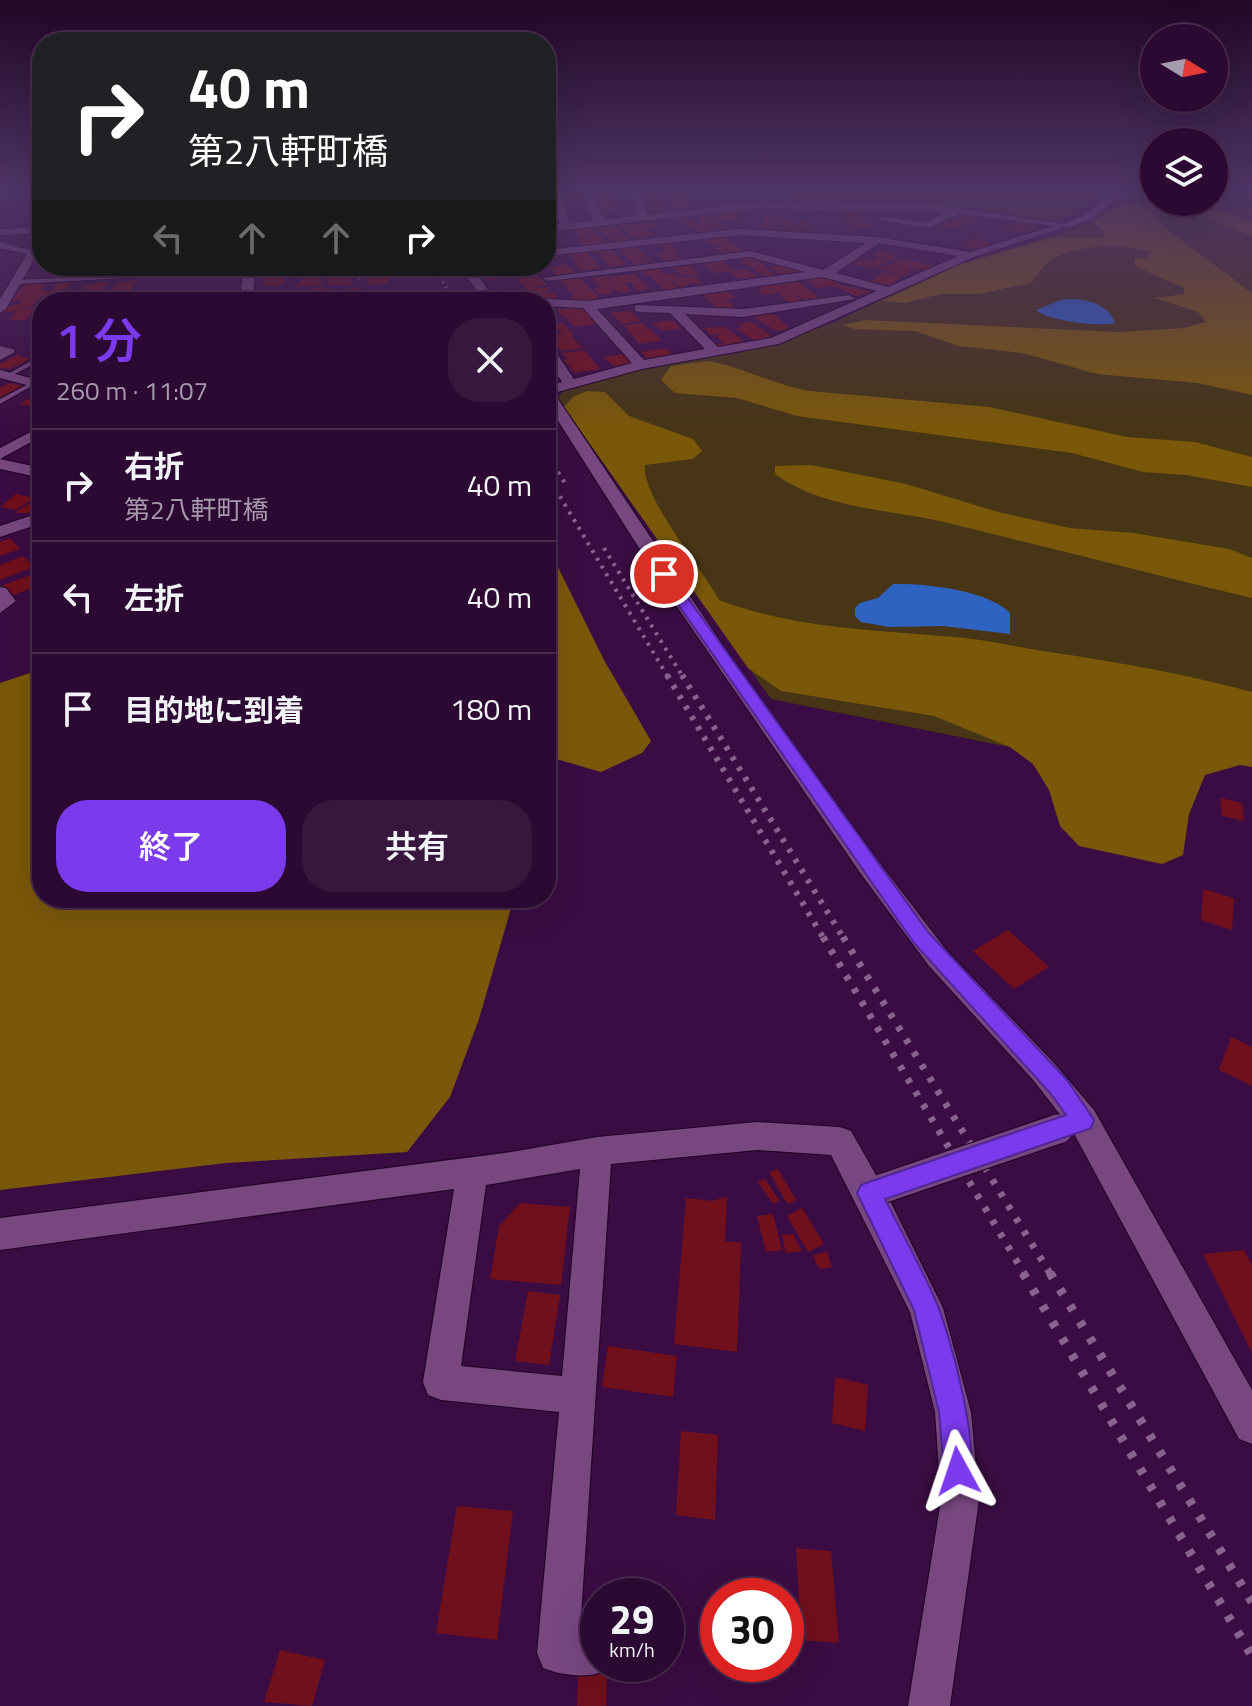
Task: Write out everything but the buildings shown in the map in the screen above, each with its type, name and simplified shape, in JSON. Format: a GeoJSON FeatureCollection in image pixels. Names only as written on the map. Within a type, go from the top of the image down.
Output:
{"type":"FeatureCollection","features":[{"type":"Feature","properties":{"kind":"street"},"geometry":{"type":"LineString","coordinates":[[2,305],[23,271]]}},
{"type":"Feature","properties":{"kind":"street"},"geometry":{"type":"LineString","coordinates":[[548,278],[610,271]]}},
{"type":"Feature","properties":{"kind":"street"},"geometry":{"type":"LineString","coordinates":[[816,271],[886,290]]}},
{"type":"Feature","properties":{"kind":"street"},"geometry":{"type":"LineString","coordinates":[[587,305],[829,271]]}},
{"type":"Feature","properties":{"kind":"street"},"geometry":{"type":"LineString","coordinates":[[556,387],[641,365],[774,341],[933,271]]}},
{"type":"Feature","properties":{"kind":"street"},"geometry":{"type":"LineString","coordinates":[[548,278],[571,304]]}},
{"type":"Feature","properties":{"kind":"street"},"geometry":{"type":"LineString","coordinates":[[556,303],[743,313],[868,298]]}},
{"type":"Feature","properties":{"kind":"street"},"geometry":{"type":"LineString","coordinates":[[587,305],[641,365]]}},
{"type":"Feature","properties":{"kind":"street"},"geometry":{"type":"LineString","coordinates":[[673,309],[715,352]]}},
{"type":"Feature","properties":{"kind":"street"},"geometry":{"type":"LineString","coordinates":[[3,375],[32,382]]}},
{"type":"Feature","properties":{"kind":"street"},"geometry":{"type":"LineString","coordinates":[[556,392],[629,523],[752,704],[921,938],[1059,1087],[1070,1124],[1252,1426]]}},
{"type":"Feature","properties":{"kind":"street"},"geometry":{"type":"LineString","coordinates":[[0,454],[32,436]]}},
{"type":"Feature","properties":{"kind":"street"},"geometry":{"type":"LineString","coordinates":[[0,464],[32,471]]}},
{"type":"Feature","properties":{"kind":"street"},"geometry":{"type":"LineString","coordinates":[[0,532],[9,523],[32,519]]}},
{"type":"Feature","properties":{"kind":"street"},"geometry":{"type":"LineString","coordinates":[[0,592],[7,601],[0,607]]}},
{"type":"Feature","properties":{"kind":"street"},"geometry":{"type":"LineString","coordinates":[[875,1191],[1070,1124]]}},
{"type":"Feature","properties":{"kind":"street"},"geometry":{"type":"LineString","coordinates":[[0,1234],[472,1171],[597,1151],[757,1136],[840,1141],[875,1191],[926,1308],[953,1412],[960,1500],[929,1706]]}},
{"type":"Feature","properties":{"kind":"street"},"geometry":{"type":"LineString","coordinates":[[580,1653],[558,1653],[597,1151]]}},
{"type":"Feature","properties":{"kind":"street"},"geometry":{"type":"LineString","coordinates":[[472,1171],[441,1382],[579,1396]]}},
{"type":"Feature","properties":{"kind":"lane"},"geometry":{"type":"LineString","coordinates":[[17,282],[140,276]]}},
{"type":"Feature","properties":{"kind":"lane"},"geometry":{"type":"LineString","coordinates":[[72,292],[80,279]]}},
{"type":"Feature","properties":{"kind":"lane"},"geometry":{"type":"LineString","coordinates":[[3,375],[32,362]]}},
{"type":"Feature","properties":{"kind":"lane"},"geometry":{"type":"LineString","coordinates":[[0,402],[32,387]]}},
{"type":"Feature","properties":{"kind":"shaded area"},"geometry":{"type":"Polygon","coordinates":[[[943,271],[1252,271],[1252,767],[1218,756],[1199,785],[771,699],[557,398],[566,389],[671,362],[732,354],[779,343],[832,323],[943,271]]]}},
{"type":"Feature","properties":{"kind":"shaded area"},"geometry":{"type":"Polygon","coordinates":[[[947,271],[1041,271],[1030,283],[979,294],[942,294],[905,303],[882,301],[947,271]]]}},
{"type":"Feature","properties":{"kind":"shaded area"},"geometry":{"type":"Polygon","coordinates":[[[1145,271],[1222,271],[1252,293],[1252,395],[1198,383],[1097,374],[1023,353],[959,346],[915,331],[854,329],[843,325],[866,320],[1118,332],[1184,328],[1206,322],[1198,312],[1155,298],[1184,294],[1184,288],[1145,271]]]}},
{"type":"Feature","properties":{"kind":"shaded area"},"geometry":{"type":"Polygon","coordinates":[[[709,361],[810,391],[989,407],[1127,437],[1195,442],[1252,457],[1252,487],[1186,475],[1143,472],[1072,453],[797,416],[737,398],[675,393],[661,380],[671,366],[709,361]]]}},
{"type":"Feature","properties":{"kind":"shaded area"},"geometry":{"type":"Polygon","coordinates":[[[588,391],[605,392],[629,416],[693,439],[702,451],[693,459],[645,465],[646,478],[662,513],[719,600],[810,623],[986,641],[1151,669],[1252,692],[1252,767],[1240,765],[1205,775],[1189,814],[1183,855],[1162,864],[1079,846],[1060,826],[1049,790],[1033,764],[1010,747],[934,716],[781,691],[748,668],[564,407],[574,396],[588,391]]]}},
{"type":"Feature","properties":{"kind":"shaded area"},"geometry":{"type":"Polygon","coordinates":[[[811,465],[906,484],[998,512],[1070,528],[1133,533],[1229,549],[1252,558],[1252,598],[944,522],[835,501],[794,486],[775,474],[775,466],[811,465]]]}},
{"type":"Feature","properties":{"kind":"shaded area"},"geometry":{"type":"Polygon","coordinates":[[[556,563],[604,660],[651,741],[642,753],[601,772],[556,759],[556,563]]]}},
{"type":"Feature","properties":{"kind":"shaded area"},"geometry":{"type":"Polygon","coordinates":[[[32,672],[32,908],[511,908],[479,1019],[450,1097],[407,1152],[226,1163],[0,1190],[0,683],[32,672]]]}},
{"type":"Feature","properties":{"kind":"water"},"geometry":{"type":"Polygon","coordinates":[[[1061,300],[1093,302],[1106,310],[1115,323],[1074,322],[1036,310],[1061,300]]]}},
{"type":"Feature","properties":{"kind":"water"},"geometry":{"type":"Polygon","coordinates":[[[893,584],[938,587],[987,599],[1010,613],[1010,634],[943,626],[889,627],[861,622],[855,616],[855,608],[860,603],[878,598],[893,584]]]}},
{"type":"Feature","properties":{"kind":"railway"},"geometry":{"type":"LineString","coordinates":[[439,276],[449,292]]}},
{"type":"Feature","properties":{"kind":"railway"},"geometry":{"type":"LineString","coordinates":[[556,469],[559,474]]}},
{"type":"Feature","properties":{"kind":"railway"},"geometry":{"type":"LineString","coordinates":[[558,472],[565,483]]}},
{"type":"Feature","properties":{"kind":"railway"},"geometry":{"type":"LineString","coordinates":[[556,490],[668,677]]}},
{"type":"Feature","properties":{"kind":"railway"},"geometry":{"type":"LineString","coordinates":[[604,548],[683,677]]}},
{"type":"Feature","properties":{"kind":"railway"},"geometry":{"type":"LineString","coordinates":[[667,675],[824,939]]}},
{"type":"Feature","properties":{"kind":"railway"},"geometry":{"type":"LineString","coordinates":[[682,675],[844,939]]}},
{"type":"Feature","properties":{"kind":"railway"},"geometry":{"type":"LineString","coordinates":[[823,937],[1025,1275]]}},
{"type":"Feature","properties":{"kind":"railway"},"geometry":{"type":"LineString","coordinates":[[843,937],[1051,1275]]}},
{"type":"Feature","properties":{"kind":"railway"},"geometry":{"type":"LineString","coordinates":[[1023,1273],[1252,1656]]}},
{"type":"Feature","properties":{"kind":"railway"},"geometry":{"type":"LineString","coordinates":[[1050,1273],[1252,1602]]}},
{"type":"Feature","properties":{"kind":"route"},"geometry":{"type":"LineString","coordinates":[[664,574],[752,704],[921,938],[1059,1087],[1083,1120],[869,1193],[926,1308],[953,1412],[958,1471]]}}]}
